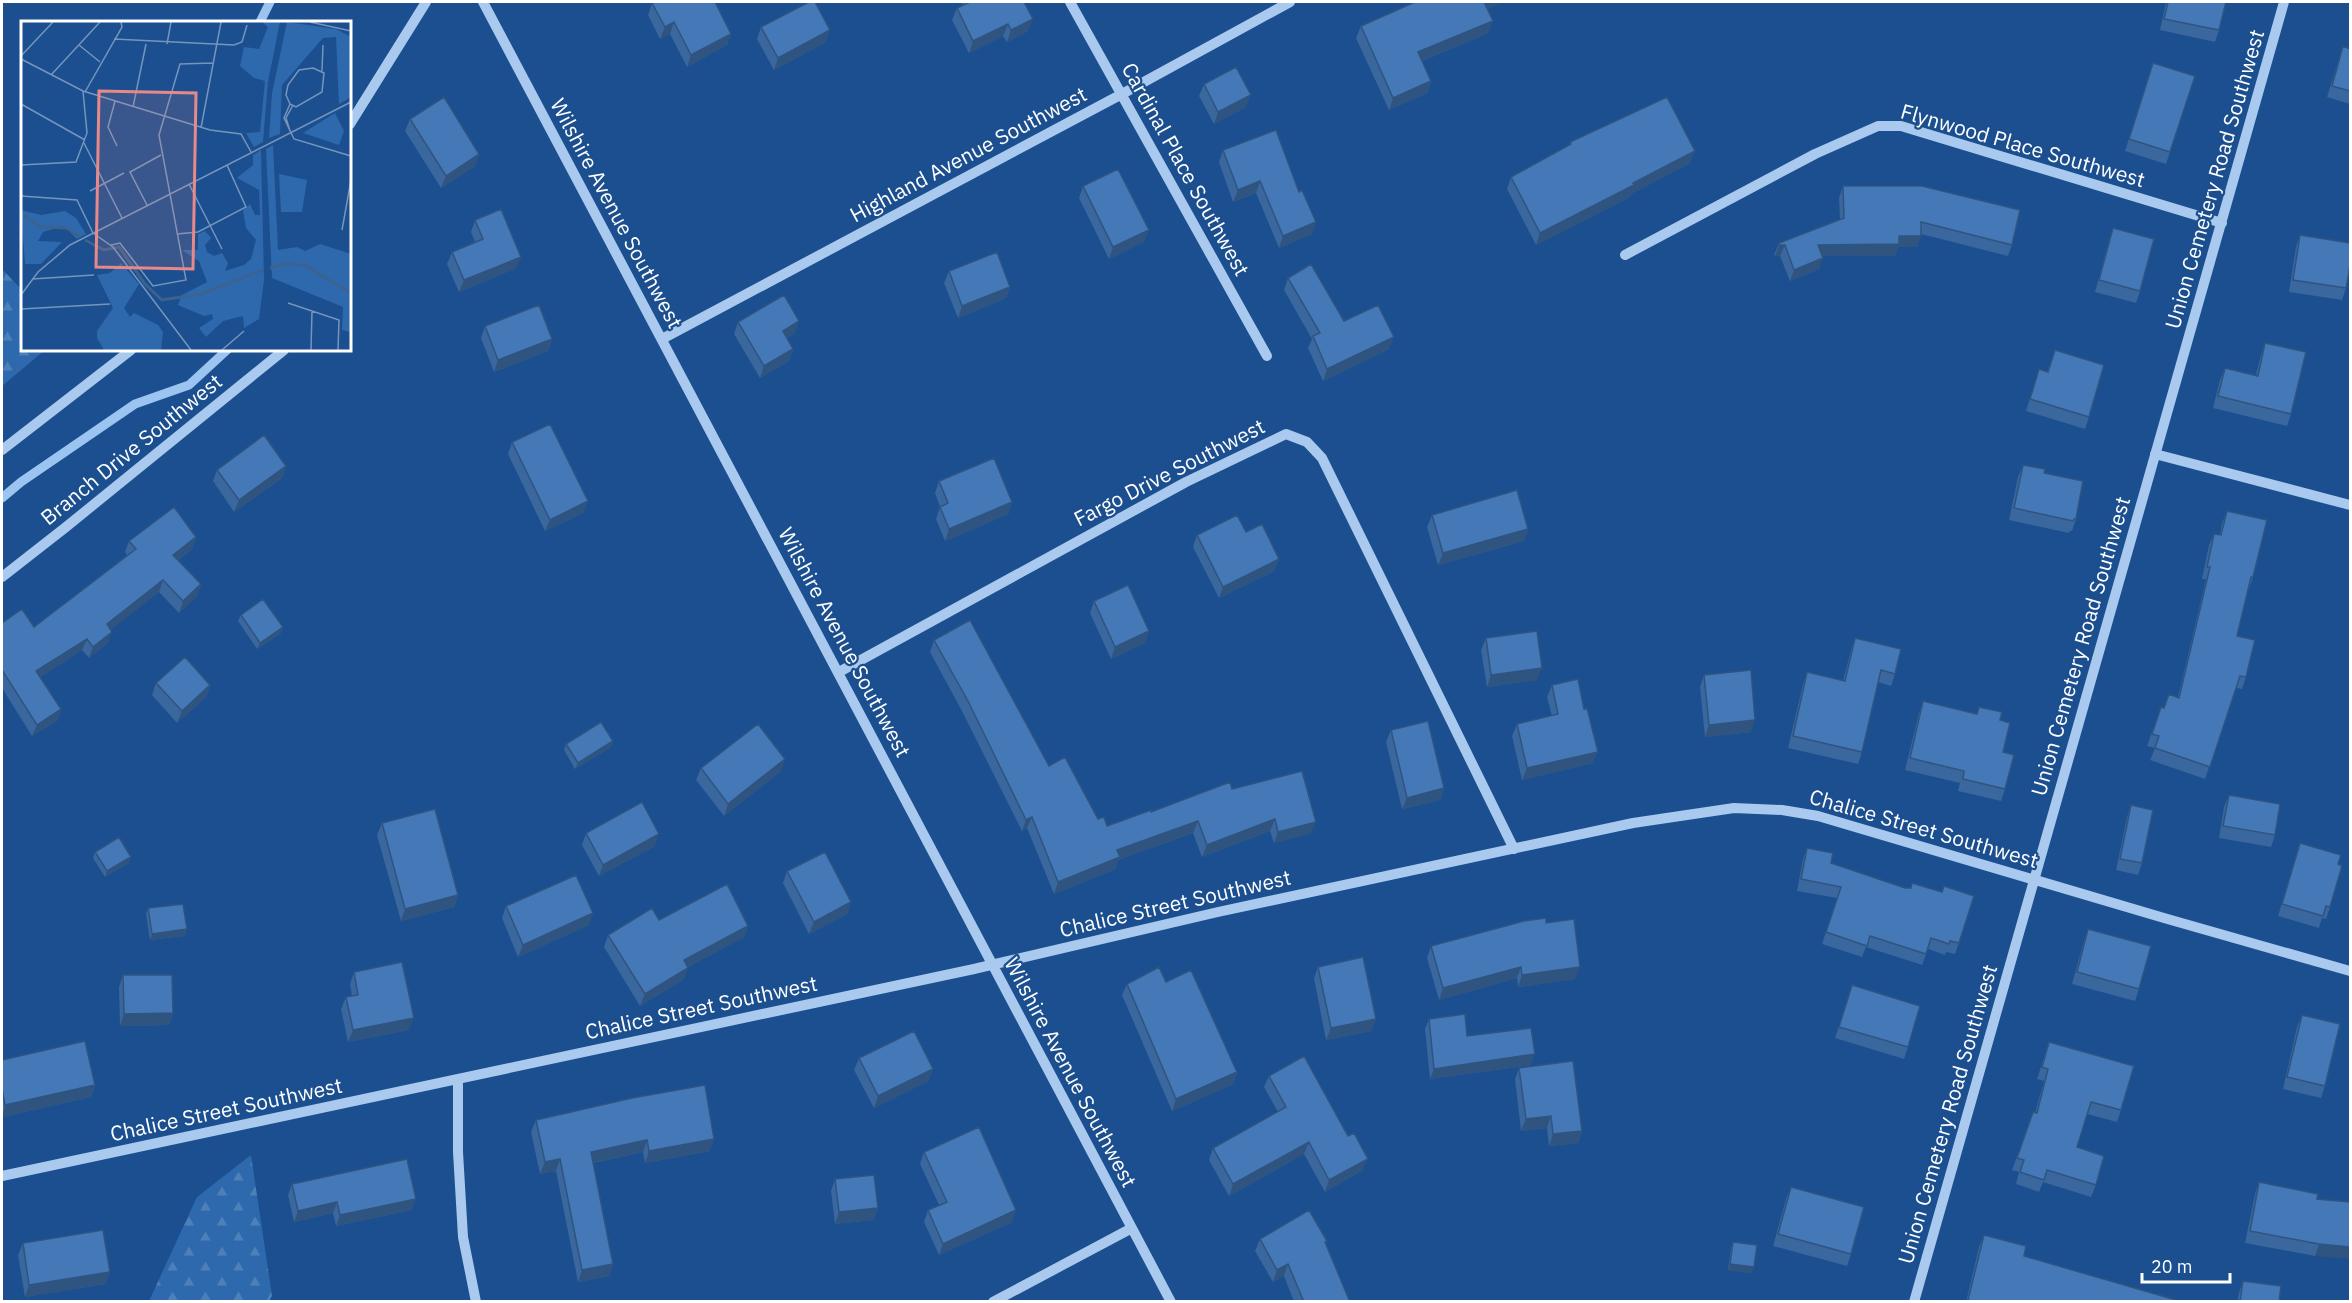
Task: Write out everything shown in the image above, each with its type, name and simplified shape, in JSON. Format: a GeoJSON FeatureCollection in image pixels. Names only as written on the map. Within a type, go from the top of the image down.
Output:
{"type":"FeatureCollection","features":[{"type":"Feature","properties":{"kind":"street"},"geometry":{"type":"LineString","coordinates":[[351,122],[426,2]]}},
{"type":"Feature","properties":{"kind":"street","name":"Wilshire Avenue Southwest"},"geometry":{"type":"LineString","coordinates":[[483,2],[1171,1302]]}},
{"type":"Feature","properties":{"kind":"street","name":"Cardinal Place Southwest"},"geometry":{"type":"LineString","coordinates":[[1070,2],[1267,356]]}},
{"type":"Feature","properties":{"kind":"street","name":"Highland Avenue Southwest"},"geometry":{"type":"LineString","coordinates":[[662,339],[1290,2]]}},
{"type":"Feature","properties":{"kind":"street","name":"Union Cemetery Road Southwest"},"geometry":{"type":"LineString","coordinates":[[1914,1302],[2284,2]]}},
{"type":"Feature","properties":{"kind":"street","name":"Flynwood Place Southwest"},"geometry":{"type":"LineString","coordinates":[[1625,255],[1815,154],[1878,126],[1901,126],[2222,223]]}},
{"type":"Feature","properties":{"kind":"street"},"geometry":{"type":"LineString","coordinates":[[2,450],[130,351]]}},
{"type":"Feature","properties":{"kind":"street","name":"Branch Drive Southwest"},"geometry":{"type":"LineString","coordinates":[[2,577],[283,351]]}},
{"type":"Feature","properties":{"kind":"street","name":"Fargo Drive Southwest"},"geometry":{"type":"LineString","coordinates":[[839,672],[1186,482],[1286,434],[1307,442],[1322,459],[1514,849]]}},
{"type":"Feature","properties":{"kind":"street"},"geometry":{"type":"LineString","coordinates":[[2155,454],[2350,505]]}},
{"type":"Feature","properties":{"kind":"street","name":"Chalice Street Southwest"},"geometry":{"type":"LineString","coordinates":[[2,1176],[992,965],[1230,910],[1633,823],[1734,808],[1782,810],[1818,816],[2350,971]]}},
{"type":"Feature","properties":{"kind":"street"},"geometry":{"type":"LineString","coordinates":[[458,1079],[458,1152],[463,1237],[476,1302]]}},
{"type":"Feature","properties":{"kind":"street"},"geometry":{"type":"LineString","coordinates":[[993,1302],[1132,1228]]}},
{"type":"Feature","properties":{"kind":"green space"},"geometry":{"type":"Polygon","coordinates":[[[2,269],[21,289],[21,351],[44,351],[2,386],[2,269]]]}},
{"type":"Feature","properties":{"kind":"green space"},"geometry":{"type":"Polygon","coordinates":[[[251,1155],[272,1296],[269,1301],[149,1301],[197,1197],[251,1155]]]}},
{"type":"Feature","properties":{"kind":"building"},"geometry":{"type":"Polygon","coordinates":[[[715,2],[731,34],[691,55],[674,22],[665,27],[652,3],[715,2]]]}},
{"type":"Feature","properties":{"kind":"building"},"geometry":{"type":"Polygon","coordinates":[[[809,2],[815,2],[830,30],[778,58],[761,27],[809,2]]]}},
{"type":"Feature","properties":{"kind":"building"},"geometry":{"type":"Polygon","coordinates":[[[970,2],[1024,2],[1033,19],[1011,30],[1008,24],[973,41],[957,8],[970,2]]]}},
{"type":"Feature","properties":{"kind":"building"},"geometry":{"type":"Polygon","coordinates":[[[1415,2],[1484,2],[1493,21],[1418,52],[1431,81],[1393,98],[1361,26],[1415,2]]]}},
{"type":"Feature","properties":{"kind":"building"},"geometry":{"type":"Polygon","coordinates":[[[2168,2],[2226,2],[2219,30],[2164,19],[2168,2]]]}},
{"type":"Feature","properties":{"kind":"building"},"geometry":{"type":"Polygon","coordinates":[[[2343,46],[2350,49],[2350,91],[2332,86],[2343,46]]]}},
{"type":"Feature","properties":{"kind":"building"},"geometry":{"type":"Polygon","coordinates":[[[2153,63],[2195,76],[2170,152],[2129,139],[2153,63]]]}},
{"type":"Feature","properties":{"kind":"building"},"geometry":{"type":"Polygon","coordinates":[[[1236,67],[1251,95],[1218,112],[1204,84],[1236,67]]]}},
{"type":"Feature","properties":{"kind":"building"},"geometry":{"type":"Polygon","coordinates":[[[444,97],[479,154],[446,176],[410,119],[444,97]]]}},
{"type":"Feature","properties":{"kind":"building"},"geometry":{"type":"Polygon","coordinates":[[[1667,97],[1695,151],[1540,233],[1511,177],[1571,144],[1570,142],[1667,97]]]}},
{"type":"Feature","properties":{"kind":"building"},"geometry":{"type":"Polygon","coordinates":[[[1276,130],[1299,192],[1302,190],[1316,222],[1283,236],[1260,181],[1238,190],[1223,150],[1276,130]]]}},
{"type":"Feature","properties":{"kind":"building"},"geometry":{"type":"Polygon","coordinates":[[[1118,169],[1149,230],[1113,247],[1083,186],[1118,169]]]}},
{"type":"Feature","properties":{"kind":"building"},"geometry":{"type":"Polygon","coordinates":[[[1843,186],[1922,186],[2020,210],[2012,245],[1921,222],[1921,236],[1899,236],[1899,244],[1818,245],[1823,258],[1794,270],[1785,245],[1779,245],[1779,243],[1844,218],[1843,186]]]}},
{"type":"Feature","properties":{"kind":"building"},"geometry":{"type":"Polygon","coordinates":[[[501,209],[521,257],[464,280],[452,252],[483,239],[475,220],[501,209]]]}},
{"type":"Feature","properties":{"kind":"building"},"geometry":{"type":"Polygon","coordinates":[[[2113,228],[2154,239],[2140,291],[2099,280],[2113,228]]]}},
{"type":"Feature","properties":{"kind":"building"},"geometry":{"type":"Polygon","coordinates":[[[2300,235],[2350,243],[2350,266],[2346,288],[2293,280],[2300,235]]]}},
{"type":"Feature","properties":{"kind":"building"},"geometry":{"type":"Polygon","coordinates":[[[997,252],[1010,287],[962,306],[949,271],[997,252]]]}},
{"type":"Feature","properties":{"kind":"building"},"geometry":{"type":"Polygon","coordinates":[[[1311,264],[1344,321],[1378,305],[1394,337],[1327,369],[1313,336],[1320,333],[1288,278],[1311,264]]]}},
{"type":"Feature","properties":{"kind":"building"},"geometry":{"type":"Polygon","coordinates":[[[784,295],[799,321],[783,331],[793,349],[764,366],[738,322],[784,295]]]}},
{"type":"Feature","properties":{"kind":"building"},"geometry":{"type":"Polygon","coordinates":[[[539,305],[552,339],[498,360],[485,326],[539,305]]]}},
{"type":"Feature","properties":{"kind":"building"},"geometry":{"type":"Polygon","coordinates":[[[2265,343],[2306,352],[2291,414],[2218,396],[2225,368],[2258,376],[2265,343]]]}},
{"type":"Feature","properties":{"kind":"building"},"geometry":{"type":"Polygon","coordinates":[[[2055,350],[2104,365],[2089,417],[2030,399],[2039,369],[2048,372],[2055,350]]]}},
{"type":"Feature","properties":{"kind":"building"},"geometry":{"type":"Polygon","coordinates":[[[550,424],[588,501],[550,520],[512,442],[550,424]]]}},
{"type":"Feature","properties":{"kind":"building"},"geometry":{"type":"Polygon","coordinates":[[[264,435],[286,466],[239,500],[217,470],[264,435]]]}},
{"type":"Feature","properties":{"kind":"building"},"geometry":{"type":"Polygon","coordinates":[[[994,458],[1012,502],[949,529],[940,507],[948,503],[939,481],[994,458]]]}},
{"type":"Feature","properties":{"kind":"building"},"geometry":{"type":"Polygon","coordinates":[[[2023,465],[2045,469],[2044,473],[2083,481],[2076,519],[2073,521],[2014,508],[2023,465]]]}},
{"type":"Feature","properties":{"kind":"building"},"geometry":{"type":"Polygon","coordinates":[[[1517,490],[1528,529],[1443,553],[1432,515],[1517,490]]]}},
{"type":"Feature","properties":{"kind":"building"},"geometry":{"type":"Polygon","coordinates":[[[174,507],[196,537],[173,555],[201,584],[183,601],[163,580],[107,624],[112,632],[93,647],[87,639],[36,671],[61,709],[37,725],[2,670],[2,623],[22,609],[34,627],[136,549],[129,541],[174,507]]]}},
{"type":"Feature","properties":{"kind":"building"},"geometry":{"type":"Polygon","coordinates":[[[2227,511],[2267,520],[2237,636],[2255,640],[2246,677],[2240,676],[2210,767],[2155,748],[2159,736],[2152,734],[2161,707],[2164,708],[2169,694],[2179,698],[2210,567],[2207,567],[2214,534],[2221,535],[2227,511]]]}},
{"type":"Feature","properties":{"kind":"building"},"geometry":{"type":"Polygon","coordinates":[[[1237,515],[1246,532],[1262,524],[1279,559],[1223,587],[1197,535],[1237,515]]]}},
{"type":"Feature","properties":{"kind":"building"},"geometry":{"type":"Polygon","coordinates":[[[1128,585],[1149,631],[1115,647],[1094,601],[1128,585]]]}},
{"type":"Feature","properties":{"kind":"building"},"geometry":{"type":"Polygon","coordinates":[[[263,599],[283,627],[260,643],[241,615],[263,599]]]}},
{"type":"Feature","properties":{"kind":"building"},"geometry":{"type":"Polygon","coordinates":[[[970,620],[1049,766],[1065,757],[1098,819],[1104,817],[1107,826],[1230,782],[1232,789],[1302,771],[1316,822],[1278,832],[1275,819],[1207,845],[1198,821],[1117,850],[1120,857],[1058,882],[1032,817],[1026,820],[968,701],[934,640],[970,620]]]}},
{"type":"Feature","properties":{"kind":"building"},"geometry":{"type":"Polygon","coordinates":[[[1537,631],[1542,668],[1491,675],[1486,638],[1537,631]]]}},
{"type":"Feature","properties":{"kind":"building"},"geometry":{"type":"Polygon","coordinates":[[[1855,638],[1901,649],[1895,674],[1881,670],[1862,752],[1793,736],[1807,672],[1845,681],[1855,638]]]}},
{"type":"Feature","properties":{"kind":"building"},"geometry":{"type":"Polygon","coordinates":[[[185,657],[210,685],[182,711],[156,683],[185,657]]]}},
{"type":"Feature","properties":{"kind":"building"},"geometry":{"type":"Polygon","coordinates":[[[1751,670],[1755,720],[1709,725],[1704,675],[1751,670]]]}},
{"type":"Feature","properties":{"kind":"building"},"geometry":{"type":"Polygon","coordinates":[[[1578,679],[1584,709],[1587,708],[1598,752],[1527,768],[1517,724],[1558,714],[1552,685],[1578,679]]]}},
{"type":"Feature","properties":{"kind":"building"},"geometry":{"type":"Polygon","coordinates":[[[1923,701],[1977,714],[1979,707],[2002,712],[2000,720],[2010,723],[2003,752],[2014,755],[2005,789],[1963,779],[1964,771],[1910,758],[1923,701]]]}},
{"type":"Feature","properties":{"kind":"building"},"geometry":{"type":"Polygon","coordinates":[[[1428,721],[1444,788],[1407,798],[1391,730],[1428,721]]]}},
{"type":"Feature","properties":{"kind":"building"},"geometry":{"type":"Polygon","coordinates":[[[601,722],[613,741],[578,763],[566,744],[601,722]]]}},
{"type":"Feature","properties":{"kind":"building"},"geometry":{"type":"Polygon","coordinates":[[[758,724],[785,759],[728,804],[701,768],[758,724]]]}},
{"type":"Feature","properties":{"kind":"building"},"geometry":{"type":"Polygon","coordinates":[[[2229,795],[2280,804],[2275,835],[2223,826],[2229,795]]]}},
{"type":"Feature","properties":{"kind":"building"},"geometry":{"type":"Polygon","coordinates":[[[642,802],[659,834],[603,865],[586,833],[642,802]]]}},
{"type":"Feature","properties":{"kind":"building"},"geometry":{"type":"Polygon","coordinates":[[[2131,805],[2153,810],[2142,863],[2120,859],[2131,805]]]}},
{"type":"Feature","properties":{"kind":"building"},"geometry":{"type":"Polygon","coordinates":[[[435,809],[458,895],[405,909],[382,823],[435,809]]]}},
{"type":"Feature","properties":{"kind":"building"},"geometry":{"type":"Polygon","coordinates":[[[119,837],[131,857],[107,871],[95,852],[119,837]]]}},
{"type":"Feature","properties":{"kind":"building"},"geometry":{"type":"Polygon","coordinates":[[[2300,843],[2341,855],[2338,864],[2342,866],[2330,907],[2326,906],[2323,916],[2282,904],[2300,843]]]}},
{"type":"Feature","properties":{"kind":"building"},"geometry":{"type":"Polygon","coordinates":[[[1807,848],[1833,853],[1831,863],[1905,888],[1911,888],[1912,883],[1942,892],[1944,886],[1974,896],[1959,943],[1950,941],[1949,944],[1931,938],[1926,954],[1870,936],[1867,946],[1826,932],[1841,887],[1801,879],[1807,848]]]}},
{"type":"Feature","properties":{"kind":"building"},"geometry":{"type":"Polygon","coordinates":[[[825,852],[851,902],[814,922],[787,871],[825,852]]]}},
{"type":"Feature","properties":{"kind":"building"},"geometry":{"type":"Polygon","coordinates":[[[576,875],[593,913],[523,945],[506,906],[576,875]]]}},
{"type":"Feature","properties":{"kind":"building"},"geometry":{"type":"Polygon","coordinates":[[[727,884],[748,926],[684,960],[688,968],[645,994],[608,935],[652,908],[659,920],[727,884]]]}},
{"type":"Feature","properties":{"kind":"building"},"geometry":{"type":"Polygon","coordinates":[[[183,904],[187,929],[152,934],[148,908],[183,904]]]}},
{"type":"Feature","properties":{"kind":"building"},"geometry":{"type":"Polygon","coordinates":[[[1546,918],[1546,923],[1574,919],[1580,967],[1522,975],[1521,967],[1443,988],[1431,946],[1524,921],[1546,918]]]}},
{"type":"Feature","properties":{"kind":"building"},"geometry":{"type":"Polygon","coordinates":[[[2088,929],[2151,946],[2139,989],[2077,972],[2088,929]]]}},
{"type":"Feature","properties":{"kind":"building"},"geometry":{"type":"Polygon","coordinates":[[[1363,957],[1376,1019],[1331,1028],[1318,967],[1363,957]]]}},
{"type":"Feature","properties":{"kind":"building"},"geometry":{"type":"Polygon","coordinates":[[[402,962],[414,1018],[353,1030],[346,997],[358,995],[354,972],[402,962]]]}},
{"type":"Feature","properties":{"kind":"building"},"geometry":{"type":"Polygon","coordinates":[[[1159,967],[1166,982],[1191,970],[1237,1072],[1176,1099],[1127,984],[1159,967]]]}},
{"type":"Feature","properties":{"kind":"building"},"geometry":{"type":"Polygon","coordinates":[[[123,975],[172,975],[173,1013],[124,1014],[123,975]]]}},
{"type":"Feature","properties":{"kind":"building"},"geometry":{"type":"Polygon","coordinates":[[[1852,985],[1920,1006],[1908,1047],[1839,1027],[1852,985]]]}},
{"type":"Feature","properties":{"kind":"building"},"geometry":{"type":"Polygon","coordinates":[[[1465,1014],[1467,1036],[1531,1028],[1535,1054],[1434,1069],[1429,1019],[1465,1014]]]}},
{"type":"Feature","properties":{"kind":"building"},"geometry":{"type":"Polygon","coordinates":[[[2302,1015],[2340,1024],[2325,1086],[2287,1077],[2302,1015]]]}},
{"type":"Feature","properties":{"kind":"building"},"geometry":{"type":"Polygon","coordinates":[[[914,1031],[933,1069],[878,1096],[859,1058],[914,1031]]]}},
{"type":"Feature","properties":{"kind":"building"},"geometry":{"type":"Polygon","coordinates":[[[85,1041],[95,1085],[5,1105],[2,1089],[2,1060],[85,1041]]]}},
{"type":"Feature","properties":{"kind":"building"},"geometry":{"type":"Polygon","coordinates":[[[2049,1042],[2134,1066],[2121,1110],[2091,1102],[2077,1147],[2104,1156],[2096,1185],[2047,1170],[2044,1180],[2020,1172],[2024,1160],[2017,1158],[2033,1112],[2037,1113],[2048,1069],[2042,1067],[2049,1042]]]}},
{"type":"Feature","properties":{"kind":"building"},"geometry":{"type":"Polygon","coordinates":[[[1304,1056],[1348,1136],[1354,1133],[1368,1159],[1329,1180],[1309,1142],[1233,1184],[1213,1148],[1286,1107],[1269,1076],[1304,1056]]]}},
{"type":"Feature","properties":{"kind":"building"},"geometry":{"type":"Polygon","coordinates":[[[1573,1061],[1582,1131],[1553,1134],[1551,1116],[1526,1119],[1519,1068],[1573,1061]]]}},
{"type":"Feature","properties":{"kind":"building"},"geometry":{"type":"Polygon","coordinates":[[[705,1085],[714,1139],[649,1151],[647,1140],[591,1152],[613,1264],[582,1270],[560,1159],[545,1162],[536,1120],[632,1098],[705,1085]]]}},
{"type":"Feature","properties":{"kind":"building"},"geometry":{"type":"Polygon","coordinates":[[[979,1127],[1016,1210],[943,1244],[928,1210],[947,1202],[924,1152],[979,1127]]]}},
{"type":"Feature","properties":{"kind":"building"},"geometry":{"type":"Polygon","coordinates":[[[407,1159],[416,1199],[340,1215],[337,1202],[298,1211],[292,1184],[407,1159]]]}},
{"type":"Feature","properties":{"kind":"building"},"geometry":{"type":"Polygon","coordinates":[[[874,1175],[878,1208],[839,1212],[835,1179],[874,1175]]]}},
{"type":"Feature","properties":{"kind":"building"},"geometry":{"type":"Polygon","coordinates":[[[2259,1182],[2318,1194],[2317,1199],[2350,1202],[2350,1247],[2319,1244],[2250,1231],[2259,1182]]]}},
{"type":"Feature","properties":{"kind":"building"},"geometry":{"type":"Polygon","coordinates":[[[1791,1187],[1864,1207],[1851,1254],[1778,1234],[1791,1187]]]}},
{"type":"Feature","properties":{"kind":"building"},"geometry":{"type":"Polygon","coordinates":[[[1309,1210],[1327,1241],[1325,1242],[1350,1302],[1304,1302],[1288,1264],[1277,1270],[1260,1239],[1309,1210]]]}},
{"type":"Feature","properties":{"kind":"building"},"geometry":{"type":"Polygon","coordinates":[[[103,1230],[110,1272],[29,1285],[23,1243],[103,1230]]]}},
{"type":"Feature","properties":{"kind":"building"},"geometry":{"type":"Polygon","coordinates":[[[1984,1235],[2026,1246],[2024,1256],[2183,1302],[1974,1302],[1968,1300],[1984,1235]]]}},
{"type":"Feature","properties":{"kind":"building"},"geometry":{"type":"Polygon","coordinates":[[[1733,1242],[1757,1245],[1754,1267],[1730,1264],[1733,1242]]]}},
{"type":"Feature","properties":{"kind":"building"},"geometry":{"type":"Polygon","coordinates":[[[2243,1281],[2281,1286],[2279,1302],[2240,1302],[2243,1281]]]}},
{"type":"Feature","properties":{"kind":"waterway"},"geometry":{"type":"LineString","coordinates":[[260,21],[270,2]]}},
{"type":"Feature","properties":{"kind":"waterway"},"geometry":{"type":"LineString","coordinates":[[2,498],[21,482],[135,404],[189,385],[226,351]]}}]}
